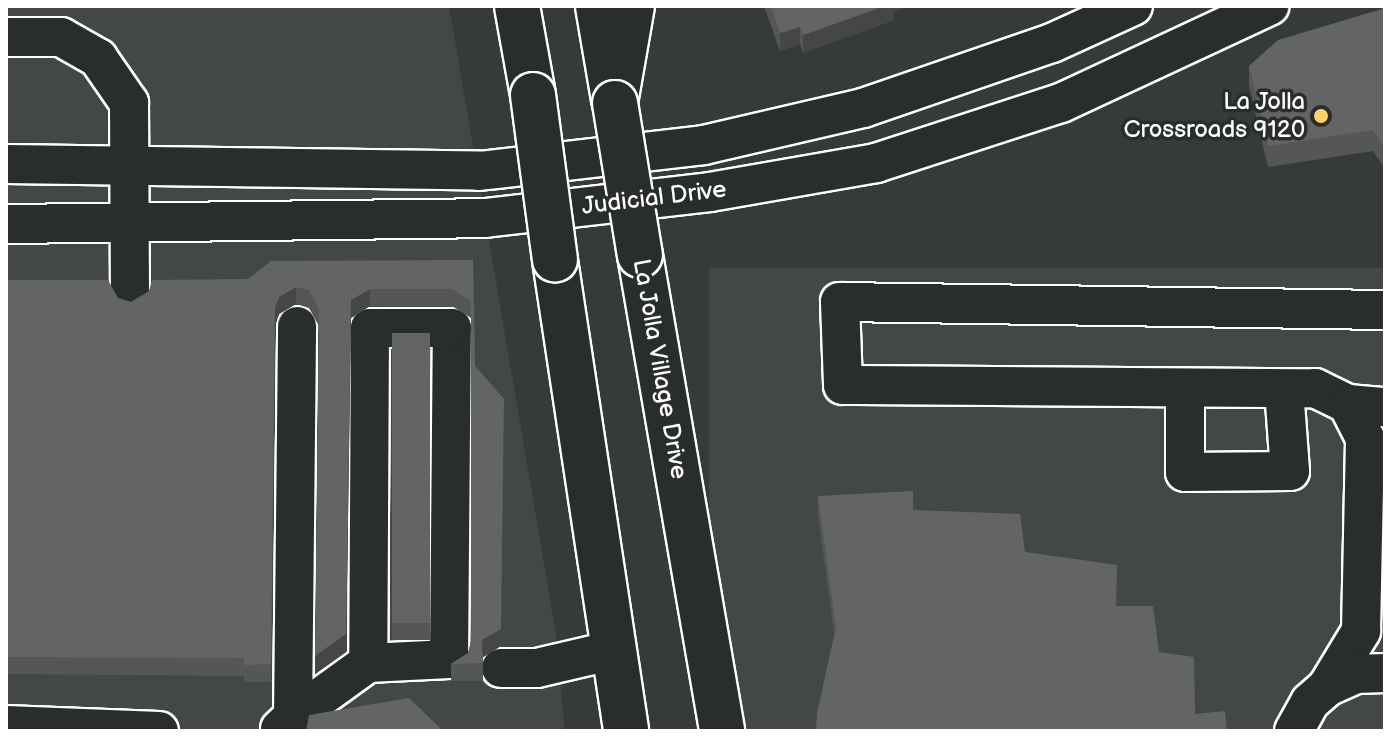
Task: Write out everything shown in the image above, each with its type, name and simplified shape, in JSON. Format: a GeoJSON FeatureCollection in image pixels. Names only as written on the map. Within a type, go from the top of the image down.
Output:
{"type":"FeatureCollection","features":[{"type":"Feature","properties":{"kind":"main road"},"geometry":{"type":"LineString","coordinates":[[517,6],[533,95],[626,731]]}},
{"type":"Feature","properties":{"kind":"main road","name":"La Jolla Village Drive"},"geometry":{"type":"LineString","coordinates":[[598,6],[722,731]]}},
{"type":"Feature","properties":{"kind":"main road"},"geometry":{"type":"LineString","coordinates":[[615,103],[632,6]]}},
{"type":"Feature","properties":{"kind":"street","name":"Judicial Drive"},"geometry":{"type":"LineString","coordinates":[[6,164],[479,171],[704,145],[863,108],[1052,43],[1133,6]]}},
{"type":"Feature","properties":{"kind":"street","name":"Judicial Drive"},"geometry":{"type":"LineString","coordinates":[[6,224],[485,218],[710,192],[876,163],[1061,103],[1269,6]]}},
{"type":"Feature","properties":{"kind":"street"},"geometry":{"type":"LineString","coordinates":[[6,37],[61,37],[98,58],[129,103],[130,297]]}},
{"type":"Feature","properties":{"kind":"street"},"geometry":{"type":"LineString","coordinates":[[1385,310],[840,302],[843,385],[1315,388],[1348,404],[1385,407]]}},
{"type":"Feature","properties":{"kind":"street"},"geometry":{"type":"LineString","coordinates":[[285,724],[297,326]]}},
{"type":"Feature","properties":{"kind":"street"},"geometry":{"type":"LineString","coordinates":[[285,724],[368,663],[449,659],[452,328],[370,328],[368,663]]}},
{"type":"Feature","properties":{"kind":"street"},"geometry":{"type":"LineString","coordinates":[[1185,388],[1185,472],[1290,471],[1284,389]]}},
{"type":"Feature","properties":{"kind":"street"},"geometry":{"type":"LineString","coordinates":[[1327,687],[1361,631],[1365,438],[1348,404]]}},
{"type":"Feature","properties":{"kind":"street"},"geometry":{"type":"LineString","coordinates":[[501,668],[537,668],[614,650]]}},
{"type":"Feature","properties":{"kind":"street"},"geometry":{"type":"LineString","coordinates":[[1294,731],[1310,702],[1327,687],[1356,674],[1385,673]]}},
{"type":"Feature","properties":{"kind":"street"},"geometry":{"type":"LineString","coordinates":[[6,725],[159,731]]}},
{"type":"Feature","properties":{"kind":"shaded area"},"geometry":{"type":"Polygon","coordinates":[[[6,6],[449,6],[555,628],[565,731],[6,731],[6,6]]]}},
{"type":"Feature","properties":{"kind":"shaded area"},"geometry":{"type":"Polygon","coordinates":[[[709,268],[1385,268],[1385,731],[709,731],[709,268]]]}},
{"type":"Feature","properties":{"kind":"building"},"geometry":{"type":"Polygon","coordinates":[[[771,6],[885,6],[803,35],[800,27],[780,33],[771,6]]]}},
{"type":"Feature","properties":{"kind":"building","name":"La Jolla Crossroads 9120"},"geometry":{"type":"Polygon","coordinates":[[[1383,6],[1385,148],[1373,130],[1268,146],[1249,66],[1278,40],[1382,9],[1383,6]]]}},
{"type":"Feature","properties":{"kind":"building"},"geometry":{"type":"Polygon","coordinates":[[[473,260],[475,366],[504,399],[501,629],[482,640],[483,663],[451,664],[468,653],[471,642],[471,301],[452,289],[370,289],[351,300],[346,634],[315,656],[319,309],[309,290],[296,287],[279,297],[275,308],[271,664],[244,665],[244,658],[6,657],[6,280],[108,280],[118,298],[131,302],[149,291],[152,280],[248,279],[271,261],[473,260]]]}},
{"type":"Feature","properties":{"kind":"building"},"geometry":{"type":"Polygon","coordinates":[[[392,333],[430,333],[430,623],[392,623],[392,333]]]}},
{"type":"Feature","properties":{"kind":"building"},"geometry":{"type":"Polygon","coordinates":[[[913,491],[913,510],[1020,514],[1025,552],[1117,565],[1116,606],[1153,606],[1159,652],[1194,657],[1195,714],[1225,711],[1227,731],[816,731],[817,713],[836,627],[818,496],[913,491]]]}},
{"type":"Feature","properties":{"kind":"building"},"geometry":{"type":"Polygon","coordinates":[[[409,698],[443,731],[306,731],[309,715],[409,698]]]}},
{"type":"Feature","properties":{"kind":"place","name":"La Jolla Crossroads 9120"},"geometry":{"type":"Point","coordinates":[1321,116]}}]}
